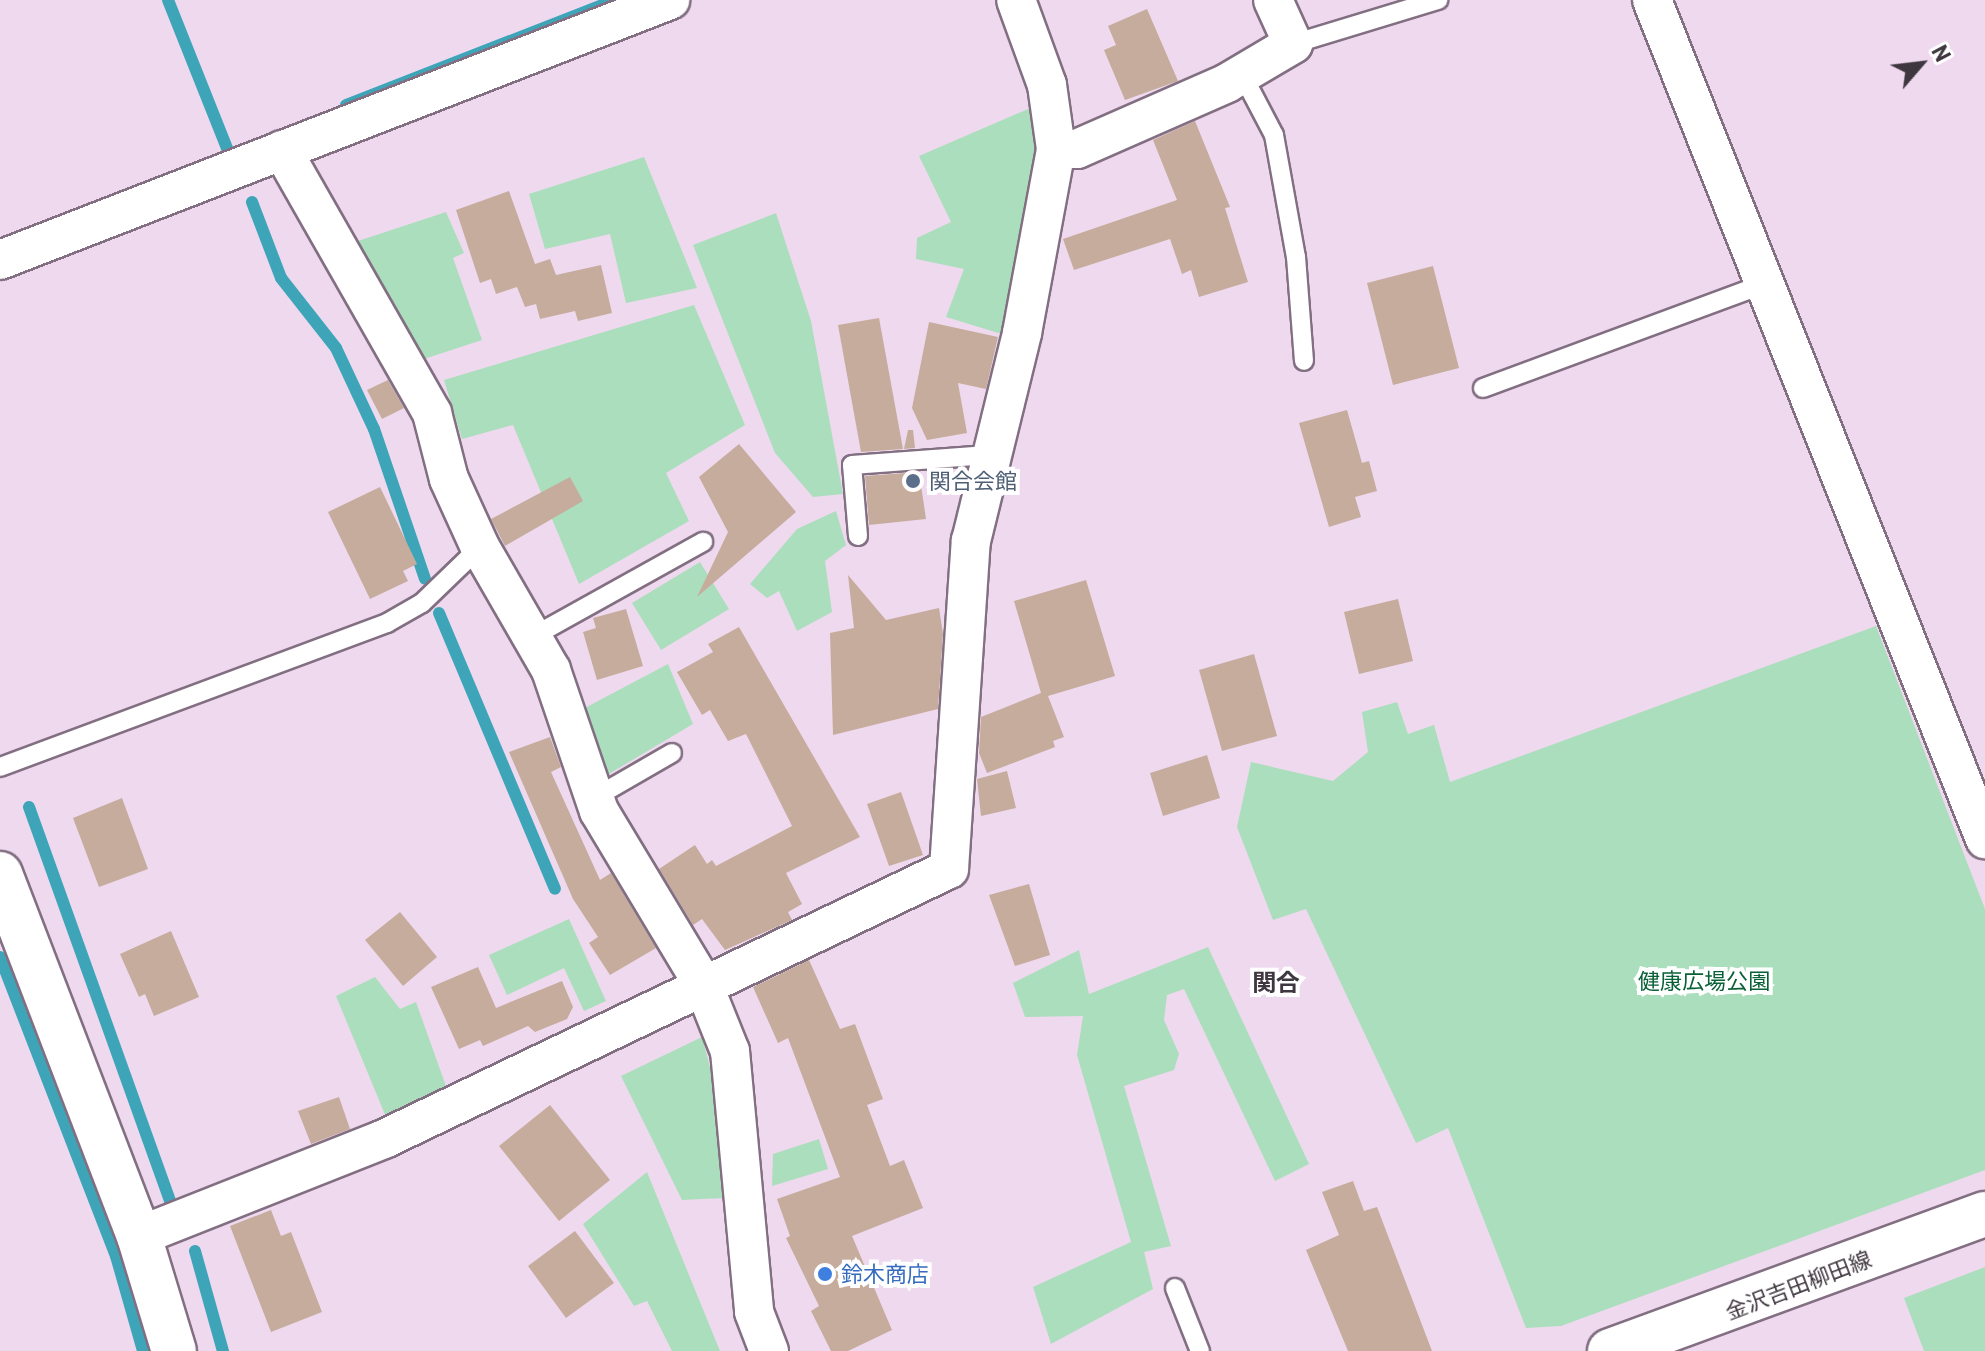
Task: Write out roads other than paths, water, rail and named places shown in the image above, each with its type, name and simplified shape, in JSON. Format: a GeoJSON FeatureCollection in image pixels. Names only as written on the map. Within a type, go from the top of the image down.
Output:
{"type":"FeatureCollection","features":[{"type":"Feature","properties":{"kind":"street"},"geometry":{"type":"LineString","coordinates":[[0,260],[670,0]]}},
{"type":"Feature","properties":{"kind":"street"},"geometry":{"type":"LineString","coordinates":[[139,1236],[384,1139],[949,869],[971,541],[988,455],[1022,333],[1056,149],[1047,85],[1016,0]]}},
{"type":"Feature","properties":{"kind":"street"},"geometry":{"type":"LineString","coordinates":[[1056,149],[1077,149],[1242,74],[1293,44],[1273,0]]}},
{"type":"Feature","properties":{"kind":"street"},"geometry":{"type":"LineString","coordinates":[[1652,0],[1767,283],[1985,839]]}},
{"type":"Feature","properties":{"kind":"street"},"geometry":{"type":"LineString","coordinates":[[282,150],[419,387],[432,413],[449,479],[480,547],[551,670],[594,798],[703,984],[730,1051],[754,1312],[769,1351]]}},
{"type":"Feature","properties":{"kind":"street"},"geometry":{"type":"LineString","coordinates":[[0,874],[139,1236],[174,1351]]}},
{"type":"Feature","properties":{"kind":"street","name":"金沢吉田柳田線"},"geometry":{"type":"LineString","coordinates":[[1610,1351],[1985,1214]]}},
{"type":"Feature","properties":{"kind":"lane"},"geometry":{"type":"LineString","coordinates":[[1293,44],[1438,0]]}},
{"type":"Feature","properties":{"kind":"lane"},"geometry":{"type":"LineString","coordinates":[[1242,74],[1274,135],[1296,257],[1304,361]]}},
{"type":"Feature","properties":{"kind":"lane"},"geometry":{"type":"LineString","coordinates":[[1483,388],[1767,283]]}},
{"type":"Feature","properties":{"kind":"lane"},"geometry":{"type":"LineString","coordinates":[[858,536],[852,465],[988,455]]}},
{"type":"Feature","properties":{"kind":"lane"},"geometry":{"type":"LineString","coordinates":[[532,637],[703,542]]}},
{"type":"Feature","properties":{"kind":"lane"},"geometry":{"type":"LineString","coordinates":[[0,767],[387,623],[422,603],[480,547]]}},
{"type":"Feature","properties":{"kind":"lane"},"geometry":{"type":"LineString","coordinates":[[594,798],[672,753]]}},
{"type":"Feature","properties":{"kind":"lane"},"geometry":{"type":"LineString","coordinates":[[1175,1288],[1200,1351]]}},
{"type":"Feature","properties":{"kind":"waterway"},"geometry":{"type":"LineString","coordinates":[[168,0],[228,151]]}},
{"type":"Feature","properties":{"kind":"waterway"},"geometry":{"type":"LineString","coordinates":[[346,105],[615,0]]}},
{"type":"Feature","properties":{"kind":"waterway"},"geometry":{"type":"LineString","coordinates":[[252,202],[281,278],[336,348],[374,429],[425,579]]}},
{"type":"Feature","properties":{"kind":"waterway"},"geometry":{"type":"LineString","coordinates":[[439,613],[555,889]]}},
{"type":"Feature","properties":{"kind":"waterway"},"geometry":{"type":"LineString","coordinates":[[29,807],[170,1201]]}},
{"type":"Feature","properties":{"kind":"waterway"},"geometry":{"type":"LineString","coordinates":[[0,957],[116,1256],[143,1351]]}},
{"type":"Feature","properties":{"kind":"waterway"},"geometry":{"type":"LineString","coordinates":[[195,1251],[223,1351]]}},
{"type":"Feature","properties":{"kind":"place","name":"関合会館"},"geometry":{"type":"Point","coordinates":[913,481]}},
{"type":"Feature","properties":{"kind":"place","name":"鈴木商店"},"geometry":{"type":"Point","coordinates":[825,1274]}},
{"type":"Feature","properties":{"kind":"district","name":"関合"},"geometry":{"type":"Point","coordinates":[1276,982]}},
{"type":"Feature","properties":{"kind":"park label","name":"健康広場公園"},"geometry":{"type":"Point","coordinates":[1704,981]}}]}
